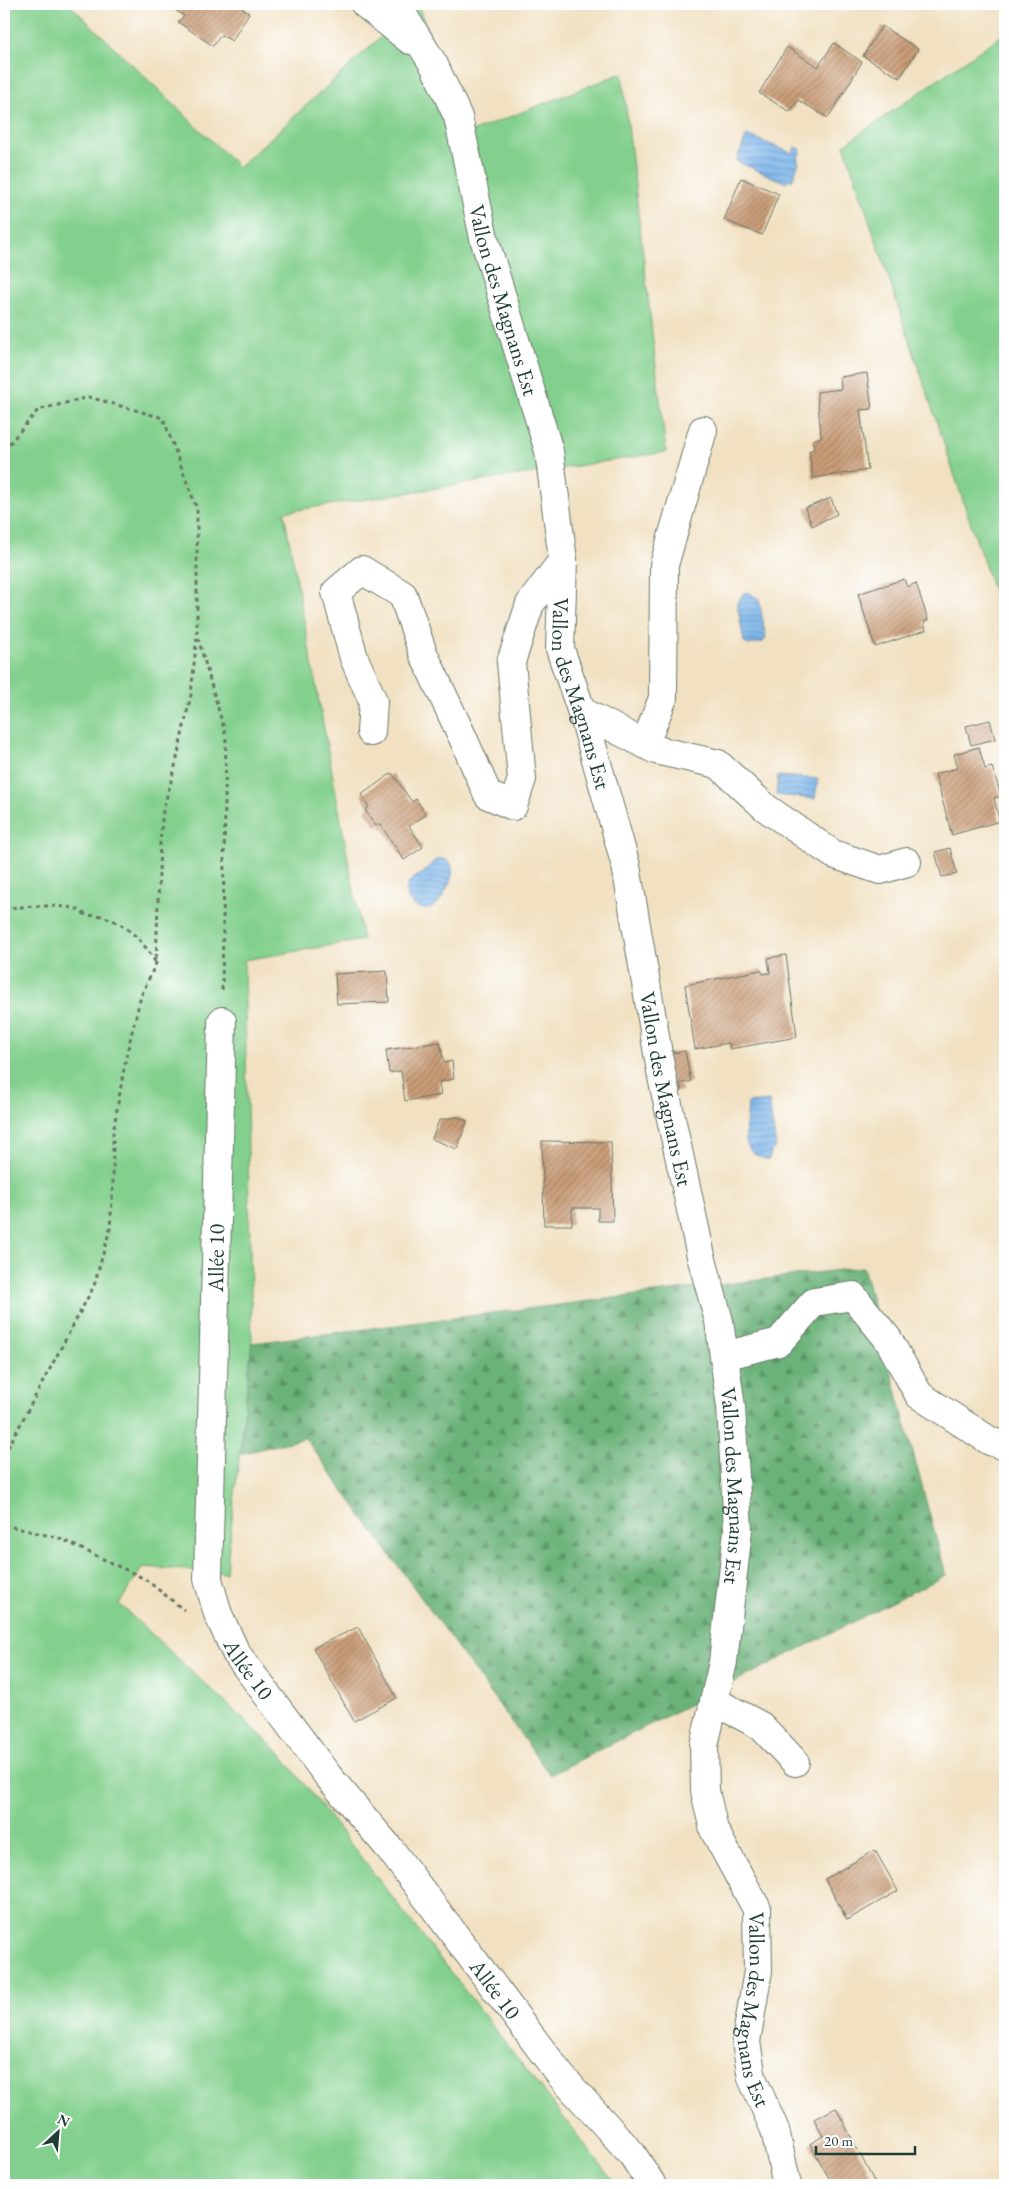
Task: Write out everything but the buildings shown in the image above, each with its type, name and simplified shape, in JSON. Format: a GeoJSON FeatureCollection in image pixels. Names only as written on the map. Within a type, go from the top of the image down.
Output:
{"type":"FeatureCollection","features":[{"type":"Feature","properties":{"kind":"street"},"geometry":{"type":"LineString","coordinates":[[366,4],[428,56]]}},
{"type":"Feature","properties":{"kind":"street","name":"Vallon des Magnans Est"},"geometry":{"type":"LineString","coordinates":[[396,4],[428,56],[458,117],[484,238],[549,451],[563,560],[560,649],[581,711],[626,866],[662,1078],[701,1256],[719,1321],[731,1407],[738,1530],[722,1662],[704,1746],[705,1791],[714,1830],[757,1909],[758,1971],[746,2042],[752,2078],[775,2130],[787,2185]]}},
{"type":"Feature","properties":{"kind":"street"},"geometry":{"type":"LineString","coordinates":[[645,744],[662,698],[664,565],[703,430]]}},
{"type":"Feature","properties":{"kind":"street"},"geometry":{"type":"LineString","coordinates":[[371,732],[373,701],[354,658],[336,592],[362,570],[403,595],[423,653],[488,795],[513,806],[522,778],[511,662],[530,604],[563,560]]}},
{"type":"Feature","properties":{"kind":"street"},"geometry":{"type":"LineString","coordinates":[[581,711],[656,750],[718,764],[766,808],[832,854],[880,870],[908,862]]}},
{"type":"Feature","properties":{"kind":"street","name":"Allée 10"},"geometry":{"type":"LineString","coordinates":[[222,1021],[208,1579],[218,1614],[236,1653],[328,1776],[390,1849],[561,2076],[632,2154],[652,2185]]}},
{"type":"Feature","properties":{"kind":"street"},"geometry":{"type":"LineString","coordinates":[[724,1356],[779,1342],[814,1302],[853,1296],[888,1339],[919,1395],[990,1441],[1005,1446]]}},
{"type":"Feature","properties":{"kind":"street"},"geometry":{"type":"LineString","coordinates":[[714,1701],[761,1726],[795,1762]]}},
{"type":"Feature","properties":{"kind":"path"},"geometry":{"type":"LineString","coordinates":[[4,450],[38,410],[89,396],[163,418],[197,509],[197,635],[191,695],[163,810],[156,963],[141,996],[127,1052],[113,1132],[113,1187],[110,1229],[94,1286],[4,1455]]}},
{"type":"Feature","properties":{"kind":"path"},"geometry":{"type":"LineString","coordinates":[[197,635],[226,736],[222,1021]]}},
{"type":"Feature","properties":{"kind":"path"},"geometry":{"type":"LineString","coordinates":[[4,909],[51,907],[77,910],[86,914],[101,916],[118,923],[143,942],[156,963]]}},
{"type":"Feature","properties":{"kind":"path"},"geometry":{"type":"LineString","coordinates":[[4,1526],[59,1538],[145,1579],[191,1616]]}},
{"type":"Feature","properties":{"kind":"green space"},"geometry":{"type":"Polygon","coordinates":[[[4,4],[69,4],[239,167],[417,4],[471,132],[622,73],[666,452],[284,512],[363,940],[244,960],[252,1343],[226,1573],[143,1567],[119,1604],[280,1753],[616,2185],[4,2185],[4,4]]]}},
{"type":"Feature","properties":{"kind":"green space"},"geometry":{"type":"Polygon","coordinates":[[[1005,33],[1005,626],[844,145],[1005,33]]]}},
{"type":"Feature","properties":{"kind":"green space"},"geometry":{"type":"Polygon","coordinates":[[[863,1267],[946,1575],[550,1775],[305,1438],[240,1454],[252,1343],[863,1267]]]}},
{"type":"Feature","properties":{"kind":"water"},"geometry":{"type":"Polygon","coordinates":[[[747,135],[792,153],[795,147],[801,149],[797,161],[799,162],[792,181],[788,179],[786,183],[736,161],[747,135]]]}},
{"type":"Feature","properties":{"kind":"water"},"geometry":{"type":"Polygon","coordinates":[[[747,592],[759,599],[766,638],[763,642],[748,645],[744,642],[737,603],[743,594],[747,592]]]}},
{"type":"Feature","properties":{"kind":"water"},"geometry":{"type":"Polygon","coordinates":[[[778,776],[818,779],[815,799],[776,795],[778,776]]]}},
{"type":"Feature","properties":{"kind":"water"},"geometry":{"type":"Polygon","coordinates":[[[437,859],[444,859],[450,862],[452,875],[450,882],[443,896],[433,907],[422,909],[409,900],[406,891],[412,879],[423,873],[437,859]]]}},
{"type":"Feature","properties":{"kind":"water"},"geometry":{"type":"Polygon","coordinates":[[[769,1101],[776,1147],[771,1152],[769,1160],[752,1152],[746,1139],[746,1131],[748,1103],[769,1101]]]}}]}
